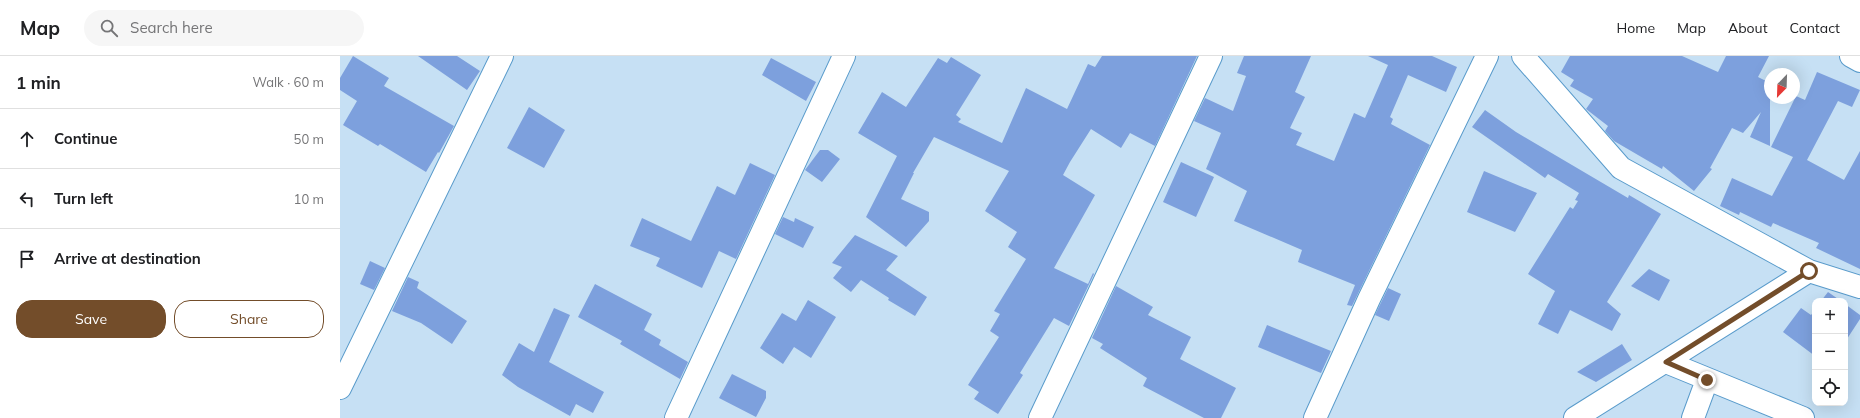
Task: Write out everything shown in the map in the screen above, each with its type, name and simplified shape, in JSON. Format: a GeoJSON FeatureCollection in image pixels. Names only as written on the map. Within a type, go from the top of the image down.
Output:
{"type":"FeatureCollection","features":[{"type":"Feature","properties":{"kind":"street"},"geometry":{"type":"LineString","coordinates":[[340,388],[502,56]]}},
{"type":"Feature","properties":{"kind":"street"},"geometry":{"type":"LineString","coordinates":[[676,418],[844,56]]}},
{"type":"Feature","properties":{"kind":"street"},"geometry":{"type":"LineString","coordinates":[[1040,418],[1211,56]]}},
{"type":"Feature","properties":{"kind":"street"},"geometry":{"type":"LineString","coordinates":[[1315,418],[1369,299],[1487,56]]}},
{"type":"Feature","properties":{"kind":"street"},"geometry":{"type":"LineString","coordinates":[[1523,56],[1621,168],[1809,271],[1860,287]]}},
{"type":"Feature","properties":{"kind":"street"},"geometry":{"type":"LineString","coordinates":[[1851,56],[1860,61]]}},
{"type":"Feature","properties":{"kind":"street"},"geometry":{"type":"LineString","coordinates":[[1575,418],[1809,271]]}},
{"type":"Feature","properties":{"kind":"street"},"geometry":{"type":"LineString","coordinates":[[1666,362],[1803,418]]}},
{"type":"Feature","properties":{"kind":"street"},"geometry":{"type":"LineString","coordinates":[[1693,418],[1707,380]]}},
{"type":"Feature","properties":{"kind":"building"},"geometry":{"type":"Polygon","coordinates":[[[353,56],[389,78],[384,86],[454,126],[439,153],[438,152],[426,172],[380,144],[378,146],[343,125],[357,101],[340,90],[340,78],[353,56]]]}},
{"type":"Feature","properties":{"kind":"building"},"geometry":{"type":"Polygon","coordinates":[[[418,56],[457,56],[480,71],[467,90],[418,56]]]}},
{"type":"Feature","properties":{"kind":"building"},"geometry":{"type":"Polygon","coordinates":[[[1102,56],[1197,56],[1155,146],[1130,133],[1121,148],[1091,129],[1070,162],[1063,175],[1095,195],[1054,268],[1088,284],[1093,273],[1094,274],[1069,326],[1054,318],[1020,373],[1023,375],[998,414],[974,399],[979,392],[968,385],[999,337],[990,331],[1000,314],[994,311],[1026,259],[1008,247],[1017,232],[985,211],[1009,171],[934,137],[913,173],[901,199],[929,212],[929,221],[906,247],[866,217],[897,156],[858,133],[882,92],[906,107],[938,58],[947,63],[951,57],[981,75],[956,115],[961,119],[958,122],[1002,143],[1026,88],[1067,109],[1088,64],[1095,67],[1102,56]]]}},
{"type":"Feature","properties":{"kind":"building"},"geometry":{"type":"Polygon","coordinates":[[[1244,56],[1311,56],[1295,92],[1305,97],[1290,128],[1302,133],[1296,145],[1334,161],[1354,113],[1365,118],[1388,65],[1368,56],[1432,56],[1457,67],[1446,92],[1408,75],[1390,117],[1393,119],[1391,124],[1430,145],[1352,306],[1347,305],[1355,285],[1298,262],[1302,250],[1234,221],[1247,191],[1206,169],[1221,133],[1194,121],[1205,98],[1233,111],[1246,76],[1237,73],[1244,56]]]}},
{"type":"Feature","properties":{"kind":"building"},"geometry":{"type":"Polygon","coordinates":[[[1570,56],[1682,56],[1718,72],[1726,56],[1769,56],[1758,77],[1764,80],[1764,104],[1770,104],[1770,146],[1750,137],[1761,112],[1743,133],[1732,128],[1710,168],[1712,169],[1694,191],[1663,166],[1662,169],[1614,141],[1605,131],[1608,126],[1586,109],[1593,99],[1570,86],[1574,80],[1561,72],[1570,56]]]}},
{"type":"Feature","properties":{"kind":"building"},"geometry":{"type":"Polygon","coordinates":[[[771,58],[816,82],[806,101],[762,75],[771,58]]]}},
{"type":"Feature","properties":{"kind":"building"},"geometry":{"type":"Polygon","coordinates":[[[1817,72],[1860,90],[1852,107],[1838,101],[1807,160],[1844,180],[1860,151],[1860,269],[1816,248],[1819,243],[1773,223],[1771,227],[1740,212],[1739,215],[1720,206],[1732,178],[1772,196],[1793,157],[1771,147],[1792,104],[1800,104],[1800,98],[1805,100],[1817,72]]]}},
{"type":"Feature","properties":{"kind":"building"},"geometry":{"type":"Polygon","coordinates":[[[529,107],[565,130],[544,168],[507,148],[529,107]]]}},
{"type":"Feature","properties":{"kind":"building"},"geometry":{"type":"Polygon","coordinates":[[[1485,110],[1516,132],[1628,198],[1629,195],[1661,214],[1607,302],[1621,314],[1612,331],[1570,310],[1558,334],[1538,324],[1555,291],[1528,274],[1570,207],[1573,209],[1578,201],[1575,200],[1579,193],[1548,174],[1545,178],[1472,127],[1485,110]]]}},
{"type":"Feature","properties":{"kind":"building"},"geometry":{"type":"Polygon","coordinates":[[[820,150],[828,150],[840,159],[822,182],[805,170],[820,150]]]}},
{"type":"Feature","properties":{"kind":"building"},"geometry":{"type":"Polygon","coordinates":[[[1181,162],[1214,177],[1196,217],[1163,202],[1181,162]]]}},
{"type":"Feature","properties":{"kind":"building"},"geometry":{"type":"Polygon","coordinates":[[[750,163],[775,175],[736,259],[719,251],[702,288],[656,266],[660,258],[630,246],[642,218],[691,241],[717,186],[735,195],[750,163]]]}},
{"type":"Feature","properties":{"kind":"building"},"geometry":{"type":"Polygon","coordinates":[[[1484,171],[1537,193],[1515,232],[1467,212],[1484,171]]]}},
{"type":"Feature","properties":{"kind":"building"},"geometry":{"type":"Polygon","coordinates":[[[783,217],[794,222],[795,218],[814,227],[803,248],[775,234],[783,217]]]}},
{"type":"Feature","properties":{"kind":"building"},"geometry":{"type":"Polygon","coordinates":[[[855,235],[898,256],[886,270],[927,297],[915,316],[888,300],[889,298],[861,280],[851,292],[833,278],[842,267],[832,263],[855,235]]]}},
{"type":"Feature","properties":{"kind":"building"},"geometry":{"type":"Polygon","coordinates":[[[370,261],[385,268],[374,290],[360,284],[370,261]]]}},
{"type":"Feature","properties":{"kind":"building"},"geometry":{"type":"Polygon","coordinates":[[[1649,269],[1670,280],[1659,301],[1631,286],[1649,269]]]}},
{"type":"Feature","properties":{"kind":"building"},"geometry":{"type":"Polygon","coordinates":[[[408,277],[419,282],[417,288],[467,321],[452,344],[421,323],[392,311],[408,277]]]}},
{"type":"Feature","properties":{"kind":"building"},"geometry":{"type":"Polygon","coordinates":[[[595,284],[652,314],[644,330],[661,340],[659,345],[688,362],[680,379],[620,344],[622,341],[578,317],[595,284]]]}},
{"type":"Feature","properties":{"kind":"building"},"geometry":{"type":"Polygon","coordinates":[[[1116,286],[1153,307],[1148,315],[1191,337],[1180,359],[1236,388],[1221,418],[1204,418],[1143,386],[1147,378],[1100,348],[1103,344],[1092,338],[1116,286]]]}},
{"type":"Feature","properties":{"kind":"building"},"geometry":{"type":"Polygon","coordinates":[[[1388,288],[1401,294],[1389,321],[1375,315],[1388,288]]]}},
{"type":"Feature","properties":{"kind":"building"},"geometry":{"type":"Polygon","coordinates":[[[1828,292],[1837,298],[1823,298],[1828,292]]]}},
{"type":"Feature","properties":{"kind":"building"},"geometry":{"type":"Polygon","coordinates":[[[808,300],[836,317],[811,358],[794,347],[783,364],[760,348],[782,313],[796,321],[808,300]]]}},
{"type":"Feature","properties":{"kind":"building"},"geometry":{"type":"Polygon","coordinates":[[[1848,306],[1860,315],[1860,319],[1848,337],[1848,306]]]}},
{"type":"Feature","properties":{"kind":"building"},"geometry":{"type":"Polygon","coordinates":[[[554,308],[570,315],[549,362],[604,392],[593,413],[576,404],[570,416],[518,387],[502,375],[519,343],[534,352],[554,308]]]}},
{"type":"Feature","properties":{"kind":"building"},"geometry":{"type":"Polygon","coordinates":[[[1801,308],[1811,315],[1812,314],[1812,354],[1783,332],[1801,308]]]}},
{"type":"Feature","properties":{"kind":"building"},"geometry":{"type":"Polygon","coordinates":[[[1267,325],[1331,351],[1321,373],[1258,347],[1267,325]]]}},
{"type":"Feature","properties":{"kind":"building"},"geometry":{"type":"Polygon","coordinates":[[[1622,344],[1632,360],[1596,382],[1577,372],[1622,344]]]}},
{"type":"Feature","properties":{"kind":"building"},"geometry":{"type":"Polygon","coordinates":[[[732,374],[766,391],[766,398],[756,417],[719,398],[732,374]]]}},
{"type":"Feature","properties":{"kind":"route"},"geometry":{"type":"LineString","coordinates":[[1707,380],[1666,362],[1809,271]]}}]}
